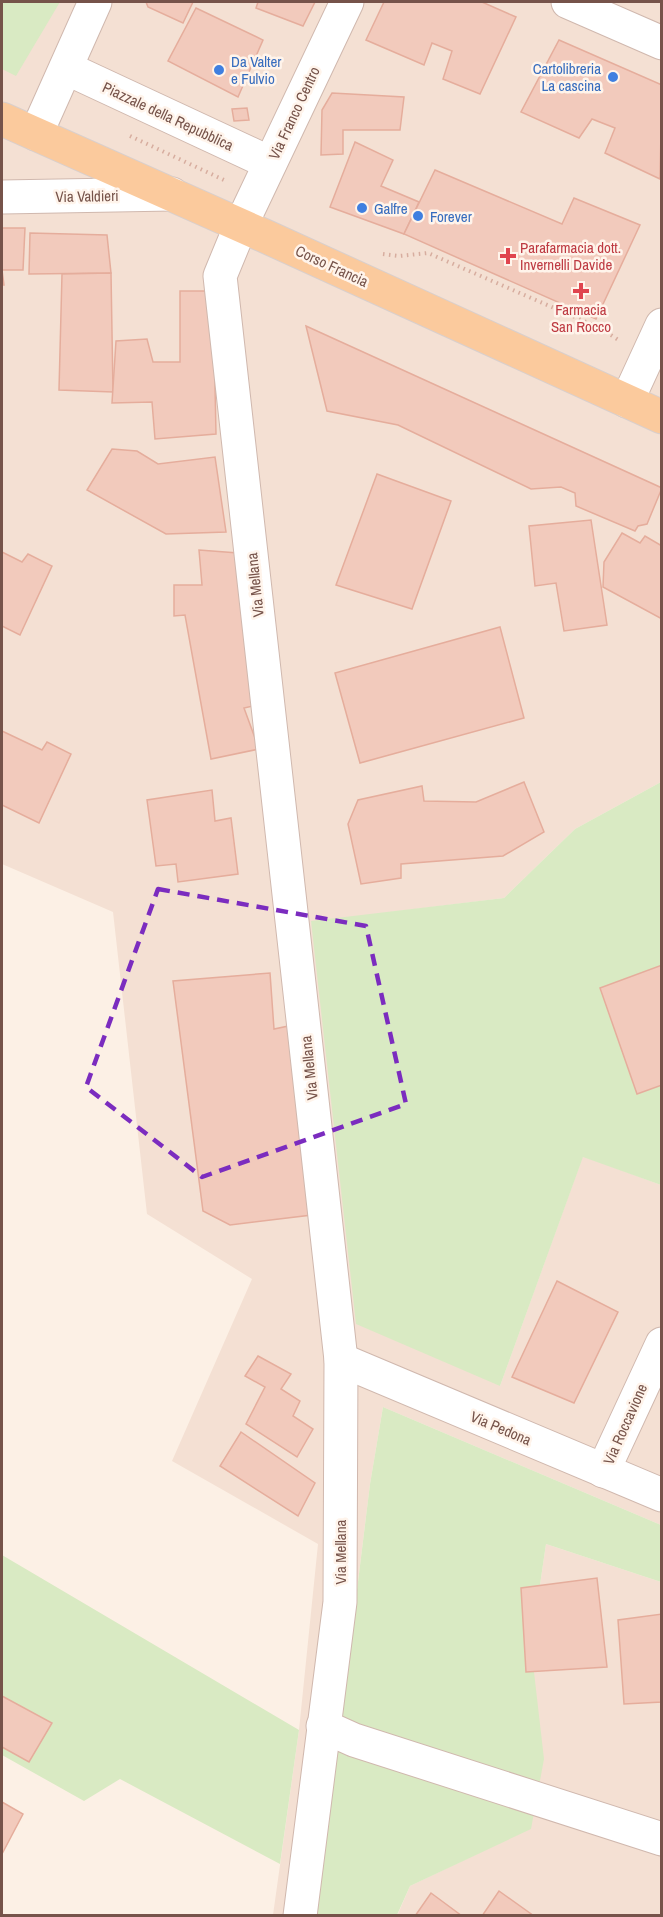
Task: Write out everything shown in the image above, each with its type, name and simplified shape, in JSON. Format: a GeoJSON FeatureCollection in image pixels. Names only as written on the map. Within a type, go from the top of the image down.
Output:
{"type":"FeatureCollection","features":[{"type":"Feature","properties":{"kind":"main road","name":"Corso Francia"},"geometry":{"type":"LineString","coordinates":[[2,119],[662,417]]}},
{"type":"Feature","properties":{"kind":"street"},"geometry":{"type":"LineString","coordinates":[[36,134],[95,2]]}},
{"type":"Feature","properties":{"kind":"street","name":"Via Franco Centro"},"geometry":{"type":"LineString","coordinates":[[241,225],[347,2]]}},
{"type":"Feature","properties":{"kind":"street"},"geometry":{"type":"LineString","coordinates":[[569,2],[662,43]]}},
{"type":"Feature","properties":{"kind":"street","name":"Piazzale della Repubblica"},"geometry":{"type":"LineString","coordinates":[[66,69],[270,163]]}},
{"type":"Feature","properties":{"kind":"street","name":"Via Valdieri"},"geometry":{"type":"LineString","coordinates":[[2,197],[172,194]]}},
{"type":"Feature","properties":{"kind":"street","name":"Via Mellana"},"geometry":{"type":"LineString","coordinates":[[241,225],[220,276],[341,1360],[340,1602],[300,1916]]}},
{"type":"Feature","properties":{"kind":"street"},"geometry":{"type":"LineString","coordinates":[[627,401],[662,325]]}},
{"type":"Feature","properties":{"kind":"street","name":"Via Roccavione"},"geometry":{"type":"LineString","coordinates":[[603,1471],[662,1344]]}},
{"type":"Feature","properties":{"kind":"street","name":"Via Pedona"},"geometry":{"type":"LineString","coordinates":[[341,1360],[662,1495]]}},
{"type":"Feature","properties":{"kind":"street"},"geometry":{"type":"LineString","coordinates":[[323,1726],[354,1740],[662,1839]]}},
{"type":"Feature","properties":{"kind":"path"},"geometry":{"type":"LineString","coordinates":[[127,134],[255,195]]}},
{"type":"Feature","properties":{"kind":"path"},"geometry":{"type":"LineString","coordinates":[[381,253],[399,256],[428,253],[600,328],[646,359]]}},
{"type":"Feature","properties":{"kind":"highlighted area"},"geometry":{"type":"Polygon","coordinates":[[[158,889],[366,926],[406,1104],[202,1177],[86,1087],[158,889]]]}},
{"type":"Feature","properties":{"kind":"shaded area"},"geometry":{"type":"Polygon","coordinates":[[[2,2],[661,2],[661,782],[575,829],[504,898],[311,922],[500,1386],[583,1156],[661,1185],[661,1525],[383,1407],[370,1484],[317,1915],[273,1915],[299,1730],[318,1544],[172,1461],[252,1279],[147,1214],[113,912],[2,864],[2,2]]]}},
{"type":"Feature","properties":{"kind":"shaded area"},"geometry":{"type":"Polygon","coordinates":[[[546,1544],[661,1582],[661,1915],[397,1916],[410,1886],[531,1828],[531,1646],[546,1544]]]}},
{"type":"Feature","properties":{"kind":"green space"},"geometry":{"type":"Polygon","coordinates":[[[2,2],[60,2],[16,76],[2,69],[2,2]]]}},
{"type":"Feature","properties":{"kind":"green space"},"geometry":{"type":"Polygon","coordinates":[[[661,782],[661,1185],[583,1157],[500,1386],[356,1324],[311,921],[504,898],[575,829],[661,782]]]}},
{"type":"Feature","properties":{"kind":"green space"},"geometry":{"type":"Polygon","coordinates":[[[383,1407],[661,1525],[661,1582],[546,1544],[531,1646],[544,1759],[531,1829],[410,1886],[397,1915],[317,1916],[370,1484],[383,1407]]]}},
{"type":"Feature","properties":{"kind":"green space"},"geometry":{"type":"Polygon","coordinates":[[[2,1555],[299,1730],[280,1864],[120,1779],[84,1801],[2,1755],[2,1555]]]}},
{"type":"Feature","properties":{"kind":"building"},"geometry":{"type":"Polygon","coordinates":[[[146,2],[193,2],[183,23],[148,7],[146,2]]]}},
{"type":"Feature","properties":{"kind":"building"},"geometry":{"type":"Polygon","coordinates":[[[258,2],[315,2],[303,26],[256,8],[258,2]]]}},
{"type":"Feature","properties":{"kind":"building"},"geometry":{"type":"Polygon","coordinates":[[[384,2],[482,2],[516,17],[480,94],[443,79],[452,51],[432,43],[424,65],[366,40],[384,2]]]}},
{"type":"Feature","properties":{"kind":"building"},"geometry":{"type":"Polygon","coordinates":[[[196,8],[263,40],[238,97],[168,61],[196,8]]]}},
{"type":"Feature","properties":{"kind":"building"},"geometry":{"type":"Polygon","coordinates":[[[559,40],[662,85],[660,179],[605,153],[615,128],[592,119],[579,138],[521,112],[559,40]]]}},
{"type":"Feature","properties":{"kind":"building"},"geometry":{"type":"Polygon","coordinates":[[[332,93],[404,97],[400,130],[343,130],[343,154],[321,155],[322,110],[332,93]]]}},
{"type":"Feature","properties":{"kind":"building"},"geometry":{"type":"Polygon","coordinates":[[[247,108],[249,120],[234,121],[232,109],[247,108]]]}},
{"type":"Feature","properties":{"kind":"building"},"geometry":{"type":"Polygon","coordinates":[[[355,142],[393,160],[381,186],[419,202],[404,234],[330,207],[355,142]]]}},
{"type":"Feature","properties":{"kind":"building"},"geometry":{"type":"Polygon","coordinates":[[[435,170],[562,224],[574,198],[640,225],[596,319],[404,234],[435,170]]]}},
{"type":"Feature","properties":{"kind":"building"},"geometry":{"type":"Polygon","coordinates":[[[2,228],[25,228],[23,270],[2,270],[2,228]]]}},
{"type":"Feature","properties":{"kind":"building"},"geometry":{"type":"Polygon","coordinates":[[[30,233],[107,235],[111,273],[29,274],[30,233]]]}},
{"type":"Feature","properties":{"kind":"building"},"geometry":{"type":"Polygon","coordinates":[[[111,273],[113,392],[59,390],[62,274],[111,273]]]}},
{"type":"Feature","properties":{"kind":"building"},"geometry":{"type":"Polygon","coordinates":[[[180,291],[213,291],[216,434],[155,439],[152,402],[112,403],[116,341],[147,339],[153,362],[180,362],[180,291]]]}},
{"type":"Feature","properties":{"kind":"building"},"geometry":{"type":"Polygon","coordinates":[[[306,326],[662,488],[647,524],[638,526],[635,531],[576,506],[575,493],[561,487],[531,489],[398,425],[327,411],[306,326]]]}},
{"type":"Feature","properties":{"kind":"building"},"geometry":{"type":"Polygon","coordinates":[[[112,449],[137,451],[158,464],[215,457],[226,532],[166,534],[87,490],[112,449]]]}},
{"type":"Feature","properties":{"kind":"building"},"geometry":{"type":"Polygon","coordinates":[[[377,474],[451,501],[412,609],[336,585],[377,474]]]}},
{"type":"Feature","properties":{"kind":"building"},"geometry":{"type":"Polygon","coordinates":[[[591,520],[607,625],[564,631],[556,583],[535,586],[529,526],[591,520]]]}},
{"type":"Feature","properties":{"kind":"building"},"geometry":{"type":"Polygon","coordinates":[[[622,533],[640,543],[645,536],[662,546],[662,619],[603,587],[604,562],[622,533]]]}},
{"type":"Feature","properties":{"kind":"building"},"geometry":{"type":"Polygon","coordinates":[[[199,550],[238,553],[253,706],[244,708],[259,749],[211,759],[185,615],[174,616],[174,585],[202,585],[199,550]]]}},
{"type":"Feature","properties":{"kind":"building"},"geometry":{"type":"Polygon","coordinates":[[[2,552],[22,562],[28,554],[52,566],[20,635],[2,626],[2,552]]]}},
{"type":"Feature","properties":{"kind":"building"},"geometry":{"type":"Polygon","coordinates":[[[500,627],[524,718],[360,763],[335,673],[500,627]]]}},
{"type":"Feature","properties":{"kind":"building"},"geometry":{"type":"Polygon","coordinates":[[[2,731],[42,750],[47,742],[71,754],[39,823],[2,805],[2,731]]]}},
{"type":"Feature","properties":{"kind":"building"},"geometry":{"type":"Polygon","coordinates":[[[524,782],[544,832],[503,856],[401,864],[401,878],[361,884],[348,824],[358,800],[422,786],[424,801],[476,802],[524,782]]]}},
{"type":"Feature","properties":{"kind":"building"},"geometry":{"type":"Polygon","coordinates":[[[212,790],[215,821],[231,818],[238,874],[178,882],[176,864],[156,866],[147,800],[212,790]]]}},
{"type":"Feature","properties":{"kind":"building"},"geometry":{"type":"Polygon","coordinates":[[[662,965],[662,1085],[637,1094],[600,988],[662,965]]]}},
{"type":"Feature","properties":{"kind":"building"},"geometry":{"type":"Polygon","coordinates":[[[270,973],[274,1029],[298,1024],[320,1214],[230,1225],[203,1211],[173,981],[270,973]]]}},
{"type":"Feature","properties":{"kind":"building"},"geometry":{"type":"Polygon","coordinates":[[[557,1281],[618,1312],[574,1403],[512,1377],[557,1281]]]}},
{"type":"Feature","properties":{"kind":"building"},"geometry":{"type":"Polygon","coordinates":[[[258,1356],[291,1374],[281,1389],[300,1401],[293,1416],[313,1429],[297,1457],[246,1424],[265,1387],[245,1376],[258,1356]]]}},
{"type":"Feature","properties":{"kind":"building"},"geometry":{"type":"Polygon","coordinates":[[[241,1432],[315,1483],[298,1516],[220,1466],[241,1432]]]}},
{"type":"Feature","properties":{"kind":"building"},"geometry":{"type":"Polygon","coordinates":[[[597,1578],[607,1667],[526,1672],[521,1588],[597,1578]]]}},
{"type":"Feature","properties":{"kind":"building"},"geometry":{"type":"Polygon","coordinates":[[[662,1614],[662,1702],[624,1704],[618,1620],[662,1614]]]}},
{"type":"Feature","properties":{"kind":"building"},"geometry":{"type":"Polygon","coordinates":[[[2,1696],[52,1723],[29,1762],[2,1747],[2,1696]]]}},
{"type":"Feature","properties":{"kind":"building"},"geometry":{"type":"Polygon","coordinates":[[[2,1802],[23,1814],[2,1854],[2,1802]]]}},
{"type":"Feature","properties":{"kind":"building"},"geometry":{"type":"Polygon","coordinates":[[[499,1891],[534,1916],[482,1916],[499,1891]]]}},
{"type":"Feature","properties":{"kind":"building"},"geometry":{"type":"Polygon","coordinates":[[[431,1893],[462,1916],[415,1916],[431,1893]]]}},
{"type":"Feature","properties":{"kind":"place","name":"Da Valter e Fulvio"},"geometry":{"type":"Point","coordinates":[219,70]}},
{"type":"Feature","properties":{"kind":"place","name":"Cartolibreria La cascina"},"geometry":{"type":"Point","coordinates":[613,77]}},
{"type":"Feature","properties":{"kind":"place","name":"Galfre"},"geometry":{"type":"Point","coordinates":[362,208]}},
{"type":"Feature","properties":{"kind":"place","name":"Forever"},"geometry":{"type":"Point","coordinates":[418,216]}},
{"type":"Feature","properties":{"kind":"place","name":"Parafarmacia dott. Invernelli Davide"},"geometry":{"type":"Point","coordinates":[508,256]}},
{"type":"Feature","properties":{"kind":"place","name":"Farmacia San Rocco"},"geometry":{"type":"Point","coordinates":[581,291]}}]}
